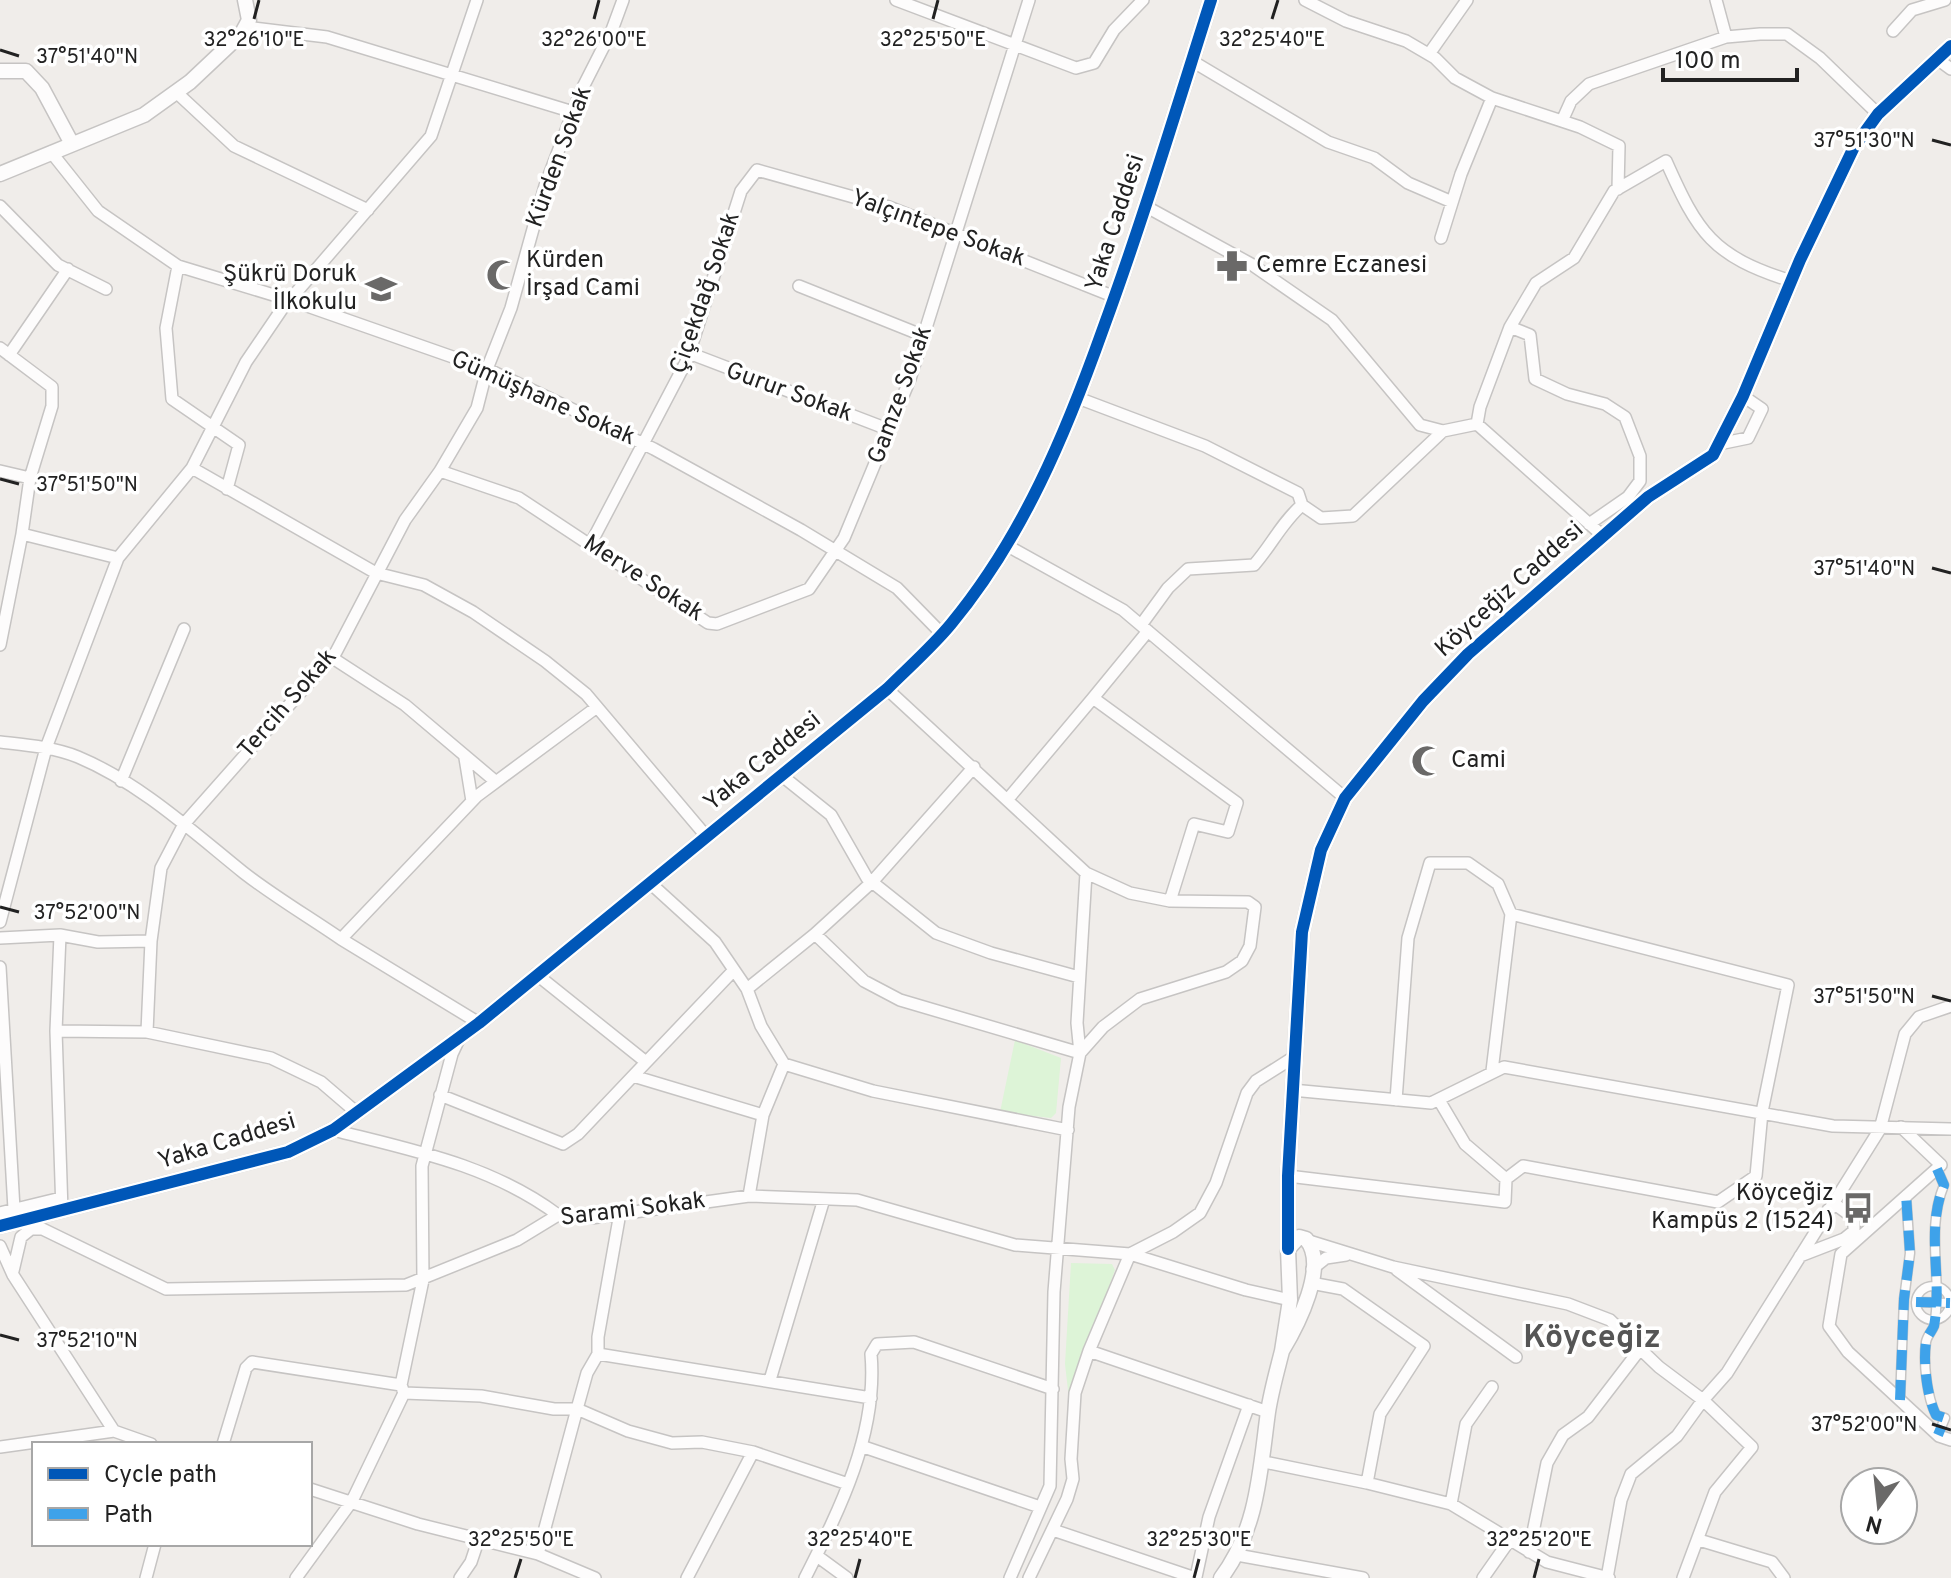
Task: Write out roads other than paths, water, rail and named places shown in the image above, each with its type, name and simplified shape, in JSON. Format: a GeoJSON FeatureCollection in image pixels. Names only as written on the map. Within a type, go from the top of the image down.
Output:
{"type":"FeatureCollection","features":[{"type":"Feature","properties":{"kind":"street"},"geometry":{"type":"LineString","coordinates":[[0,174],[144,115],[176,92],[245,27],[249,20],[245,0]]}},
{"type":"Feature","properties":{"kind":"street"},"geometry":{"type":"LineString","coordinates":[[0,922],[6,874],[46,748],[118,558],[192,468],[246,362],[290,300],[431,136],[477,0]]}},
{"type":"Feature","properties":{"kind":"street","name":"Kürden Sokak"},"geometry":{"type":"LineString","coordinates":[[376,573],[405,520],[440,471],[477,408],[487,369],[511,308],[545,186],[573,112],[623,0]]}},
{"type":"Feature","properties":{"kind":"street"},"geometry":{"type":"LineString","coordinates":[[896,0],[931,16],[1016,43],[1039,56],[1076,68],[1094,63],[1114,30],[1143,0]]}},
{"type":"Feature","properties":{"kind":"street","name":"Gamze Sokak"},"geometry":{"type":"LineString","coordinates":[[836,552],[890,430],[924,336],[1029,0]]}},
{"type":"Feature","properties":{"kind":"street","name":"Yaka Caddesi"},"geometry":{"type":"LineString","coordinates":[[0,1226],[19,1215],[61,1204],[288,1152],[333,1130],[479,1023],[887,689],[942,634],[1006,545],[1045,476],[1115,297],[1211,0]]}},
{"type":"Feature","properties":{"kind":"street"},"geometry":{"type":"LineString","coordinates":[[1305,0],[1346,21],[1406,41],[1429,54],[1455,78],[1492,98],[1562,121],[1619,146],[1618,189]]}},
{"type":"Feature","properties":{"kind":"street"},"geometry":{"type":"LineString","coordinates":[[1429,54],[1467,0]]}},
{"type":"Feature","properties":{"kind":"street"},"geometry":{"type":"LineString","coordinates":[[1716,0],[1726,37]]}},
{"type":"Feature","properties":{"kind":"street"},"geometry":{"type":"LineString","coordinates":[[1893,31],[1912,10],[1945,0]]}},
{"type":"Feature","properties":{"kind":"street"},"geometry":{"type":"LineString","coordinates":[[245,27],[327,37],[573,112]]}},
{"type":"Feature","properties":{"kind":"street"},"geometry":{"type":"LineString","coordinates":[[1562,121],[1571,101],[1589,84],[1726,37],[1787,34],[1820,58],[1878,114]]}},
{"type":"Feature","properties":{"kind":"street","name":"Köyceğiz Caddesi"},"geometry":{"type":"LineString","coordinates":[[1290,1300],[1287,1280],[1288,1176],[1302,932],[1321,850],[1345,798],[1423,701],[1468,654],[1648,497],[1713,455],[1743,396],[1846,162],[1878,114],[1951,45]]}},
{"type":"Feature","properties":{"kind":"street"},"geometry":{"type":"LineString","coordinates":[[1936,58],[1951,69]]}},
{"type":"Feature","properties":{"kind":"street"},"geometry":{"type":"LineString","coordinates":[[1192,61],[1280,110],[1328,142],[1374,158],[1408,183],[1452,202]]}},
{"type":"Feature","properties":{"kind":"street"},"geometry":{"type":"LineString","coordinates":[[0,71],[26,71],[42,88],[72,144]]}},
{"type":"Feature","properties":{"kind":"street"},"geometry":{"type":"LineString","coordinates":[[176,92],[234,146],[368,210]]}},
{"type":"Feature","properties":{"kind":"street"},"geometry":{"type":"LineString","coordinates":[[1441,238],[1492,98]]}},
{"type":"Feature","properties":{"kind":"street","name":"Gümüşhane Sokak"},"geometry":{"type":"LineString","coordinates":[[51,152],[98,211],[178,266],[290,300],[487,369],[643,444],[745,497],[897,588],[942,634]]}},
{"type":"Feature","properties":{"kind":"street"},"geometry":{"type":"LineString","coordinates":[[1477,424],[1480,407],[1510,327],[1536,283],[1574,258],[1618,189],[1666,161],[1692,218],[1716,245],[1755,270],[1791,281]]}},
{"type":"Feature","properties":{"kind":"street","name":"Yalçıntepe Sokak"},"geometry":{"type":"LineString","coordinates":[[757,170],[889,207],[1115,297]]}},
{"type":"Feature","properties":{"kind":"street","name":"Çiçekdağ Sokak"},"geometry":{"type":"LineString","coordinates":[[590,545],[689,353],[741,191],[757,170]]}},
{"type":"Feature","properties":{"kind":"street"},"geometry":{"type":"LineString","coordinates":[[0,206],[58,265],[106,289]]}},
{"type":"Feature","properties":{"kind":"street"},"geometry":{"type":"LineString","coordinates":[[1145,206],[1188,226],[1294,291],[1332,320],[1420,425],[1443,431],[1477,424]]}},
{"type":"Feature","properties":{"kind":"street"},"geometry":{"type":"LineString","coordinates":[[178,266],[166,328],[172,399],[239,445],[227,489]]}},
{"type":"Feature","properties":{"kind":"street"},"geometry":{"type":"LineString","coordinates":[[0,645],[30,478],[52,406],[52,387],[4,352],[68,269]]}},
{"type":"Feature","properties":{"kind":"street"},"geometry":{"type":"LineString","coordinates":[[799,286],[924,336]]}},
{"type":"Feature","properties":{"kind":"street"},"geometry":{"type":"LineString","coordinates":[[1510,327],[1530,335],[1535,379],[1567,394],[1605,404],[1625,417],[1640,456],[1640,481],[1628,497],[1589,524]]}},
{"type":"Feature","properties":{"kind":"street","name":"Gurur Sokak"},"geometry":{"type":"LineString","coordinates":[[689,353],[890,430]]}},
{"type":"Feature","properties":{"kind":"street"},"geometry":{"type":"LineString","coordinates":[[1719,444],[1748,438],[1762,409],[1743,396]]}},
{"type":"Feature","properties":{"kind":"street"},"geometry":{"type":"LineString","coordinates":[[1078,398],[1205,446],[1298,493],[1302,505],[1321,518],[1353,516],[1443,431]]}},
{"type":"Feature","properties":{"kind":"street"},"geometry":{"type":"LineString","coordinates":[[1477,424],[1603,536]]}},
{"type":"Feature","properties":{"kind":"street"},"geometry":{"type":"LineString","coordinates":[[192,468],[376,573],[424,585],[473,612],[545,661],[597,707],[706,836]]}},
{"type":"Feature","properties":{"kind":"street"},"geometry":{"type":"LineString","coordinates":[[0,471],[30,478]]}},
{"type":"Feature","properties":{"kind":"street","name":"Merve Sokak"},"geometry":{"type":"LineString","coordinates":[[440,471],[519,498],[695,616],[717,624],[809,589],[836,552]]}},
{"type":"Feature","properties":{"kind":"street"},"geometry":{"type":"LineString","coordinates":[[1008,799],[1093,698],[1145,628],[1168,588],[1188,569],[1254,565],[1271,546],[1289,516],[1302,505]]}},
{"type":"Feature","properties":{"kind":"street"},"geometry":{"type":"LineString","coordinates":[[22,534],[118,558]]}},
{"type":"Feature","properties":{"kind":"street"},"geometry":{"type":"LineString","coordinates":[[1006,545],[1123,610],[1345,798]]}},
{"type":"Feature","properties":{"kind":"street","name":"Tercih Sokak"},"geometry":{"type":"LineString","coordinates":[[147,1032],[151,941],[161,868],[184,824],[331,657],[376,573]]}},
{"type":"Feature","properties":{"kind":"street"},"geometry":{"type":"LineString","coordinates":[[121,781],[184,629]]}},
{"type":"Feature","properties":{"kind":"street"},"geometry":{"type":"LineString","coordinates":[[331,657],[405,705],[495,781]]}},
{"type":"Feature","properties":{"kind":"street"},"geometry":{"type":"LineString","coordinates":[[887,689],[1086,873],[1130,893],[1170,901],[1248,902],[1255,907],[1250,946],[1242,961],[1226,972],[1140,999],[1103,1027],[1080,1053]]}},
{"type":"Feature","properties":{"kind":"street"},"geometry":{"type":"LineString","coordinates":[[1093,698],[1237,803],[1228,832],[1194,824],[1170,901]]}},
{"type":"Feature","properties":{"kind":"street"},"geometry":{"type":"LineString","coordinates":[[341,939],[472,801],[597,707]]}},
{"type":"Feature","properties":{"kind":"street"},"geometry":{"type":"LineString","coordinates":[[0,742],[46,748],[79,758],[121,781],[184,824],[248,876],[341,939],[479,1023]]}},
{"type":"Feature","properties":{"kind":"street"},"geometry":{"type":"LineString","coordinates":[[465,758],[472,801]]}},
{"type":"Feature","properties":{"kind":"street"},"geometry":{"type":"LineString","coordinates":[[747,989],[815,934],[872,882],[974,767]]}},
{"type":"Feature","properties":{"kind":"street"},"geometry":{"type":"LineString","coordinates":[[781,775],[831,815],[872,882],[936,933],[991,953],[1079,977]]}},
{"type":"Feature","properties":{"kind":"street"},"geometry":{"type":"LineString","coordinates":[[1396,1100],[1408,938],[1430,863],[1468,863],[1498,884],[1511,914],[1492,1071]]}},
{"type":"Feature","properties":{"kind":"street"},"geometry":{"type":"LineString","coordinates":[[1010,1578],[1050,1486],[1054,1292],[1068,1130],[1080,1053],[1079,977],[1086,873]]}},
{"type":"Feature","properties":{"kind":"street"},"geometry":{"type":"LineString","coordinates":[[649,882],[715,942],[747,989],[761,1026],[784,1064],[873,1091],[1068,1130]]}},
{"type":"Feature","properties":{"kind":"street"},"geometry":{"type":"LineString","coordinates":[[1506,1179],[1523,1166],[1718,1202],[1756,1176],[1762,1112],[1788,985],[1511,914]]}},
{"type":"Feature","properties":{"kind":"street"},"geometry":{"type":"LineString","coordinates":[[815,934],[864,981],[900,1000],[1080,1053]]}},
{"type":"Feature","properties":{"kind":"street"},"geometry":{"type":"LineString","coordinates":[[0,938],[60,935],[98,942],[151,941]]}},
{"type":"Feature","properties":{"kind":"street"},"geometry":{"type":"LineString","coordinates":[[60,935],[56,1031],[61,1204]]}},
{"type":"Feature","properties":{"kind":"street"},"geometry":{"type":"LineString","coordinates":[[0,967],[19,1215],[0,1213]]}},
{"type":"Feature","properties":{"kind":"street"},"geometry":{"type":"LineString","coordinates":[[442,1089],[563,1144],[578,1134],[734,970]]}},
{"type":"Feature","properties":{"kind":"street"},"geometry":{"type":"LineString","coordinates":[[536,974],[646,1062]]}},
{"type":"Feature","properties":{"kind":"street"},"geometry":{"type":"LineString","coordinates":[[1264,1462],[1451,1504],[1547,1562],[1608,1578],[1621,1500],[1631,1474],[1677,1436],[1727,1373],[1880,1129],[1905,1034],[1919,1017],[1951,1006]]}},
{"type":"Feature","properties":{"kind":"street"},"geometry":{"type":"LineString","coordinates":[[56,1031],[147,1032],[271,1058],[321,1082],[356,1112]]}},
{"type":"Feature","properties":{"kind":"street"},"geometry":{"type":"LineString","coordinates":[[296,1578],[352,1501],[402,1389],[423,1280],[420,1187],[442,1089],[463,1033]]}},
{"type":"Feature","properties":{"kind":"street"},"geometry":{"type":"LineString","coordinates":[[1029,1578],[1053,1530],[1073,1479],[1071,1459],[1075,1393],[1089,1351],[1130,1254],[1173,1232],[1200,1213],[1216,1183],[1247,1093],[1256,1081],[1294,1057]]}},
{"type":"Feature","properties":{"kind":"street"},"geometry":{"type":"LineString","coordinates":[[423,1063],[437,1067],[442,1089]]}},
{"type":"Feature","properties":{"kind":"street"},"geometry":{"type":"LineString","coordinates":[[749,1196],[763,1115],[784,1064]]}},
{"type":"Feature","properties":{"kind":"street"},"geometry":{"type":"LineString","coordinates":[[1292,1090],[1431,1103],[1504,1067],[1833,1126],[1951,1129]]}},
{"type":"Feature","properties":{"kind":"street"},"geometry":{"type":"LineString","coordinates":[[633,1076],[763,1115]]}},
{"type":"Feature","properties":{"kind":"street"},"geometry":{"type":"LineString","coordinates":[[1439,1100],[1465,1144],[1506,1179]]}},
{"type":"Feature","properties":{"kind":"street"},"geometry":{"type":"LineString","coordinates":[[1901,1127],[1941,1165],[1854,1237],[1841,1254],[1829,1326],[1848,1352],[1938,1435],[1951,1440]]}},
{"type":"Feature","properties":{"kind":"street"},"geometry":{"type":"LineString","coordinates":[[333,1130],[426,1153],[507,1181],[558,1215]]}},
{"type":"Feature","properties":{"kind":"street"},"geometry":{"type":"LineString","coordinates":[[1937,1169],[1944,1185],[1937,1203],[1933,1237],[1934,1320],[1926,1340],[1929,1402],[1936,1415],[1945,1418],[1938,1435]]}},
{"type":"Feature","properties":{"kind":"street"},"geometry":{"type":"LineString","coordinates":[[1288,1176],[1505,1202],[1506,1179]]}},
{"type":"Feature","properties":{"kind":"street"},"geometry":{"type":"LineString","coordinates":[[1900,1400],[1904,1299],[1910,1253],[1906,1195]]}},
{"type":"Feature","properties":{"kind":"street","name":"Sarami Sokak"},"geometry":{"type":"LineString","coordinates":[[19,1215],[166,1289],[406,1285],[517,1240],[558,1215],[591,1218],[749,1196],[857,1200],[1015,1245],[1130,1254],[1259,1294],[1290,1300]]}},
{"type":"Feature","properties":{"kind":"street"},"geometry":{"type":"LineString","coordinates":[[770,1380],[824,1199]]}},
{"type":"Feature","properties":{"kind":"street","name":"Köyceğiz Caddesi"},"geometry":{"type":"LineString","coordinates":[[1288,1204],[1308,1240]]}},
{"type":"Feature","properties":{"kind":"street"},"geometry":{"type":"LineString","coordinates":[[1827,1211],[1840,1206],[1851,1213],[1855,1225],[1854,1237]]}},
{"type":"Feature","properties":{"kind":"street"},"geometry":{"type":"LineString","coordinates":[[538,1554],[587,1373],[598,1354],[598,1337],[620,1213]]}},
{"type":"Feature","properties":{"kind":"street"},"geometry":{"type":"LineString","coordinates":[[13,1275],[13,1259],[21,1237],[31,1229],[46,1229]]}},
{"type":"Feature","properties":{"kind":"street"},"geometry":{"type":"LineString","coordinates":[[1799,1256],[1854,1237]]}},
{"type":"Feature","properties":{"kind":"street"},"geometry":{"type":"LineString","coordinates":[[1288,1249],[1295,1239],[1308,1240],[1393,1267],[1568,1304],[1610,1320],[1752,1447],[1715,1492],[1683,1578]]}},
{"type":"Feature","properties":{"kind":"street"},"geometry":{"type":"LineString","coordinates":[[1282,1351],[1310,1283],[1308,1240]]}},
{"type":"Feature","properties":{"kind":"street"},"geometry":{"type":"LineString","coordinates":[[0,1246],[13,1275],[114,1431]]}},
{"type":"Feature","properties":{"kind":"street"},"geometry":{"type":"LineString","coordinates":[[1221,1578],[1237,1555],[1253,1510],[1264,1462],[1268,1412],[1290,1300],[1301,1303],[1326,1258],[1350,1254]]}},
{"type":"Feature","properties":{"kind":"street"},"geometry":{"type":"LineString","coordinates":[[0,1261],[13,1275]]}},
{"type":"Feature","properties":{"kind":"street"},"geometry":{"type":"LineString","coordinates":[[1393,1267],[1516,1357]]}},
{"type":"Feature","properties":{"kind":"street"},"geometry":{"type":"LineString","coordinates":[[1259,1294],[1276,1290],[1287,1280]]}},
{"type":"Feature","properties":{"kind":"street"},"geometry":{"type":"LineString","coordinates":[[1310,1283],[1343,1289],[1424,1346],[1380,1414],[1367,1483]]}},
{"type":"Feature","properties":{"kind":"street"},"geometry":{"type":"LineString","coordinates":[[1934,1285],[1945,1290],[1950,1303],[1944,1316],[1934,1320],[1919,1313],[1916,1302],[1920,1291],[1934,1285]]}},
{"type":"Feature","properties":{"kind":"street"},"geometry":{"type":"LineString","coordinates":[[1916,1302],[1950,1303]]}},
{"type":"Feature","properties":{"kind":"street"},"geometry":{"type":"LineString","coordinates":[[805,1578],[848,1484],[861,1446],[871,1398],[871,1354],[877,1344],[914,1342],[1053,1389]]}},
{"type":"Feature","properties":{"kind":"street"},"geometry":{"type":"LineString","coordinates":[[1529,1552],[1547,1463],[1563,1435],[1588,1417],[1641,1348]]}},
{"type":"Feature","properties":{"kind":"street"},"geometry":{"type":"LineString","coordinates":[[1089,1351],[1268,1412]]}},
{"type":"Feature","properties":{"kind":"street"},"geometry":{"type":"LineString","coordinates":[[598,1354],[871,1398]]}},
{"type":"Feature","properties":{"kind":"street"},"geometry":{"type":"LineString","coordinates":[[224,1442],[246,1368],[252,1362],[402,1389],[481,1396],[554,1409],[577,1409],[628,1431],[672,1443],[702,1442],[753,1452],[848,1484]]}},
{"type":"Feature","properties":{"kind":"street"},"geometry":{"type":"LineString","coordinates":[[1451,1504],[1466,1424],[1492,1387]]}},
{"type":"Feature","properties":{"kind":"street"},"geometry":{"type":"LineString","coordinates":[[1053,1530],[1195,1577],[1209,1517],[1249,1405]]}},
{"type":"Feature","properties":{"kind":"street"},"geometry":{"type":"LineString","coordinates":[[36,1442],[114,1431],[145,1442]]}},
{"type":"Feature","properties":{"kind":"street"},"geometry":{"type":"LineString","coordinates":[[0,1447],[32,1443]]}},
{"type":"Feature","properties":{"kind":"street"},"geometry":{"type":"LineString","coordinates":[[861,1446],[1040,1507]]}},
{"type":"Feature","properties":{"kind":"street"},"geometry":{"type":"LineString","coordinates":[[687,1578],[753,1452]]}},
{"type":"Feature","properties":{"kind":"street"},"geometry":{"type":"LineString","coordinates":[[312,1490],[478,1541],[538,1554],[595,1578]]}},
{"type":"Feature","properties":{"kind":"street"},"geometry":{"type":"LineString","coordinates":[[1699,1540],[1772,1562],[1784,1578]]}},
{"type":"Feature","properties":{"kind":"street"},"geometry":{"type":"LineString","coordinates":[[460,1578],[478,1541]]}},
{"type":"Feature","properties":{"kind":"street"},"geometry":{"type":"LineString","coordinates":[[1483,1578],[1509,1541]]}},
{"type":"Feature","properties":{"kind":"street"},"geometry":{"type":"LineString","coordinates":[[146,1578],[154,1546]]}},
{"type":"Feature","properties":{"kind":"street"},"geometry":{"type":"LineString","coordinates":[[1237,1555],[1363,1578]]}},
{"type":"Feature","properties":{"kind":"street"},"geometry":{"type":"LineString","coordinates":[[817,1556],[847,1578]]}},
{"type":"Feature","properties":{"kind":"place","name":"Cemre Eczanesi"},"geometry":{"type":"Point","coordinates":[1232,266]}},
{"type":"Feature","properties":{"kind":"place","name":"Kürden İrşad Cami"},"geometry":{"type":"Point","coordinates":[502,275]}},
{"type":"Feature","properties":{"kind":"place","name":"Şükrü Doruk İlkokulu"},"geometry":{"type":"Point","coordinates":[381,289]}},
{"type":"Feature","properties":{"kind":"place","name":"Cami"},"geometry":{"type":"Point","coordinates":[1427,761]}},
{"type":"Feature","properties":{"kind":"place","name":"Köyceğiz Kampüs 2 (1524)"},"geometry":{"type":"Point","coordinates":[1858,1208]}},
{"type":"Feature","properties":{"kind":"district","name":"Köyceğiz"},"geometry":{"type":"Point","coordinates":[1592,1339]}}]}
